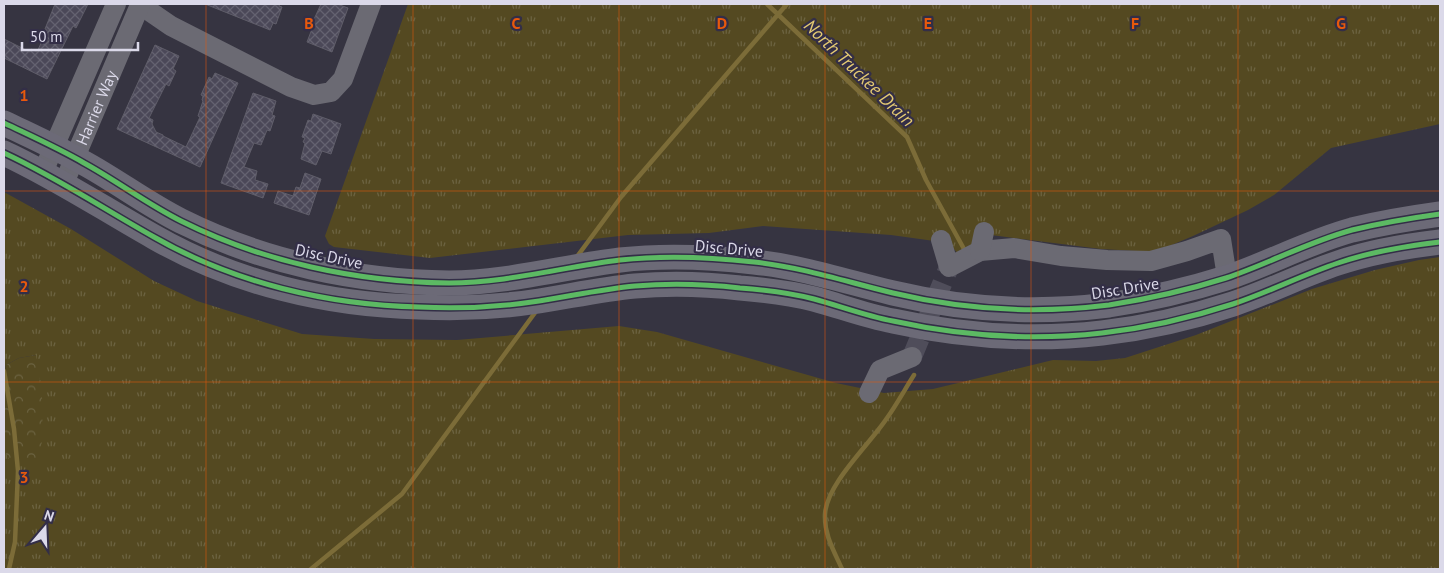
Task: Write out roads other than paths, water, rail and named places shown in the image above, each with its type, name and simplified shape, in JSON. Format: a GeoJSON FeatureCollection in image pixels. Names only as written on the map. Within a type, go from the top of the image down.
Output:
{"type":"FeatureCollection","features":[{"type":"Feature","properties":{"kind":"main road","name":"Disc Drive"},"geometry":{"type":"LineString","coordinates":[[4,123],[64,153],[184,222],[264,254],[317,268],[364,277],[452,283],[497,279],[621,260],[683,257],[710,258],[790,267],[932,301],[1022,311],[1061,310],[1150,298],[1227,277],[1349,231],[1440,214]]}},
{"type":"Feature","properties":{"kind":"main road"},"geometry":{"type":"LineString","coordinates":[[4,153],[54,178],[156,238],[219,268],[268,285],[336,299],[373,305],[421,308],[473,307],[535,302],[637,286],[678,284],[774,291],[810,298],[890,321],[916,326],[1017,337],[1057,337],[1101,334],[1171,322],[1235,304],[1338,262],[1403,247],[1440,242]]}},
{"type":"Feature","properties":{"kind":"street","name":"Harrier Way"},"geometry":{"type":"LineString","coordinates":[[54,178],[64,153],[94,56],[116,4]]}},
{"type":"Feature","properties":{"kind":"street","name":"Harrier Way"},"geometry":{"type":"LineString","coordinates":[[64,153],[114,66],[139,4]]}},
{"type":"Feature","properties":{"kind":"street"},"geometry":{"type":"LineString","coordinates":[[139,4],[171,26],[291,87],[314,95],[331,92],[343,79],[371,4]]}},
{"type":"Feature","properties":{"kind":"street"},"geometry":{"type":"LineString","coordinates":[[94,56],[114,66]]}},
{"type":"Feature","properties":{"kind":"street"},"geometry":{"type":"LineString","coordinates":[[941,240],[949,267],[982,242],[1061,256],[1151,261],[1221,239],[1227,277]]}},
{"type":"Feature","properties":{"kind":"street"},"geometry":{"type":"LineString","coordinates":[[869,393],[880,370],[912,357]]}},
{"type":"Feature","properties":{"kind":"waterway","name":"North Truckee Drain"},"geometry":{"type":"LineString","coordinates":[[767,4],[907,137],[926,180],[964,249]]}},
{"type":"Feature","properties":{"kind":"waterway"},"geometry":{"type":"LineString","coordinates":[[576,258],[621,197],[787,4]]}},
{"type":"Feature","properties":{"kind":"waterway"},"geometry":{"type":"LineString","coordinates":[[311,569],[402,494],[537,310]]}},
{"type":"Feature","properties":{"kind":"waterway"},"geometry":{"type":"LineString","coordinates":[[4,371],[14,429],[18,471],[15,542],[9,569]]}},
{"type":"Feature","properties":{"kind":"waterway","name":"North Truckee Drain"},"geometry":{"type":"LineString","coordinates":[[842,569],[826,529],[825,514],[828,502],[841,477],[880,428],[914,375]]}},
{"type":"Feature","properties":{"kind":"tunnel"},"geometry":{"type":"LineString","coordinates":[[912,357],[949,267]]}}]}
